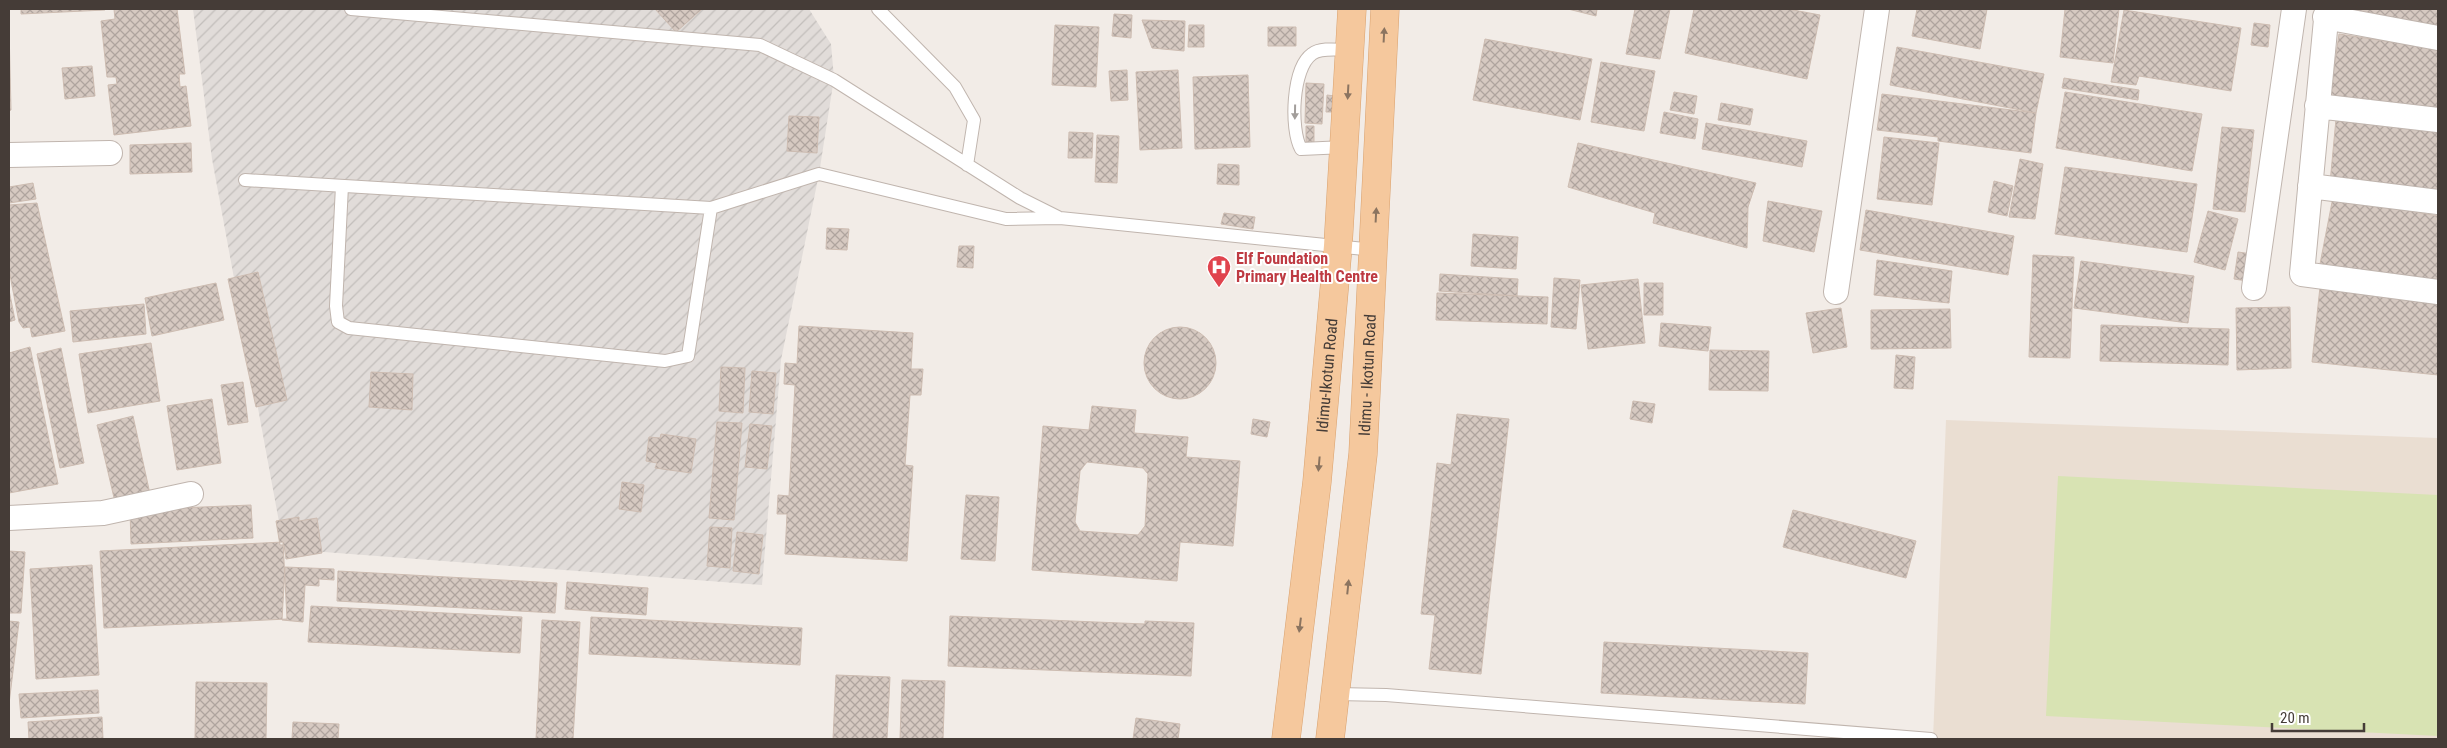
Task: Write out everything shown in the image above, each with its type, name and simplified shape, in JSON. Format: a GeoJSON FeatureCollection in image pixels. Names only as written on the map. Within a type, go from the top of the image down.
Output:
{"type":"FeatureCollection","features":[{"type":"Feature","properties":{"kind":"main road","name":"Idimu-Ikotun Road"},"geometry":{"type":"LineString","coordinates":[[1286,739],[1317,482],[1338,246],[1352,9]]}},
{"type":"Feature","properties":{"kind":"main road","name":"Idimu - Ikotun Road"},"geometry":{"type":"LineString","coordinates":[[1330,739],[1363,454],[1385,9]]}},
{"type":"Feature","properties":{"kind":"street"},"geometry":{"type":"LineString","coordinates":[[1836,292],[1877,9]]}},
{"type":"Feature","properties":{"kind":"street"},"geometry":{"type":"LineString","coordinates":[[2254,288],[2294,9]]}},
{"type":"Feature","properties":{"kind":"street"},"geometry":{"type":"LineString","coordinates":[[2438,38],[2326,13],[2302,274],[2438,292]]}},
{"type":"Feature","properties":{"kind":"street"},"geometry":{"type":"LineString","coordinates":[[2317,106],[2438,120]]}},
{"type":"Feature","properties":{"kind":"street"},"geometry":{"type":"LineString","coordinates":[[9,155],[110,153]]}},
{"type":"Feature","properties":{"kind":"street"},"geometry":{"type":"LineString","coordinates":[[2310,186],[2438,202]]}},
{"type":"Feature","properties":{"kind":"street"},"geometry":{"type":"LineString","coordinates":[[9,518],[103,513],[191,494]]}},
{"type":"Feature","properties":{"kind":"lane"},"geometry":{"type":"LineString","coordinates":[[351,9],[760,45],[834,80],[1020,198],[1060,218]]}},
{"type":"Feature","properties":{"kind":"lane"},"geometry":{"type":"LineString","coordinates":[[878,9],[955,87],[974,120],[967,165]]}},
{"type":"Feature","properties":{"kind":"lane"},"geometry":{"type":"LineString","coordinates":[[1345,147],[1301,149],[1296,140],[1294,111],[1299,70],[1312,53],[1322,50],[1350,50]]}},
{"type":"Feature","properties":{"kind":"lane"},"geometry":{"type":"LineString","coordinates":[[245,180],[711,208],[819,174],[1006,219],[1060,218],[1374,250]]}},
{"type":"Feature","properties":{"kind":"lane"},"geometry":{"type":"LineString","coordinates":[[342,186],[336,306],[338,322],[349,328],[665,361],[688,356],[711,208]]}},
{"type":"Feature","properties":{"kind":"lane"},"geometry":{"type":"LineString","coordinates":[[1336,694],[1386,695],[1931,739]]}},
{"type":"Feature","properties":{"kind":"shaded area"},"geometry":{"type":"Polygon","coordinates":[[[193,9],[809,9],[831,44],[834,78],[819,174],[781,360],[762,585],[284,549],[212,159],[193,9]]]}},
{"type":"Feature","properties":{"kind":"shaded area"},"geometry":{"type":"Polygon","coordinates":[[[1946,420],[2438,438],[2438,739],[1933,739],[1946,420]]]}},
{"type":"Feature","properties":{"kind":"green space"},"geometry":{"type":"Polygon","coordinates":[[[2058,476],[2438,495],[2438,736],[2046,716],[2058,476]]]}},
{"type":"Feature","properties":{"kind":"building"},"geometry":{"type":"Polygon","coordinates":[[[21,9],[105,9],[105,10],[21,14],[21,9]]]}},
{"type":"Feature","properties":{"kind":"building"},"geometry":{"type":"Polygon","coordinates":[[[114,9],[177,9],[185,74],[179,74],[180,87],[186,86],[191,126],[114,135],[108,85],[117,84],[116,77],[107,77],[101,21],[115,19],[114,9]]]}},
{"type":"Feature","properties":{"kind":"building"},"geometry":{"type":"Polygon","coordinates":[[[655,9],[702,9],[676,32],[655,9]]]}},
{"type":"Feature","properties":{"kind":"building"},"geometry":{"type":"Polygon","coordinates":[[[1568,9],[1597,9],[1596,16],[1568,9]]]}},
{"type":"Feature","properties":{"kind":"building"},"geometry":{"type":"Polygon","coordinates":[[[1635,9],[1670,9],[1660,59],[1626,54],[1635,9]]]}},
{"type":"Feature","properties":{"kind":"building"},"geometry":{"type":"Polygon","coordinates":[[[1694,9],[1788,9],[1820,15],[1807,79],[1685,53],[1694,9]]]}},
{"type":"Feature","properties":{"kind":"building"},"geometry":{"type":"Polygon","coordinates":[[[1917,9],[1987,9],[1980,49],[1912,36],[1917,9]]]}},
{"type":"Feature","properties":{"kind":"building"},"geometry":{"type":"Polygon","coordinates":[[[2065,9],[2119,9],[2113,63],[2060,57],[2065,9]]]}},
{"type":"Feature","properties":{"kind":"building"},"geometry":{"type":"Polygon","coordinates":[[[2335,9],[2438,9],[2438,32],[2335,9]]]}},
{"type":"Feature","properties":{"kind":"building"},"geometry":{"type":"Polygon","coordinates":[[[2124,10],[2241,28],[2231,91],[2139,76],[2136,85],[2111,82],[2124,10]]]}},
{"type":"Feature","properties":{"kind":"building"},"geometry":{"type":"Polygon","coordinates":[[[1114,14],[1132,15],[1131,38],[1112,36],[1114,14]]]}},
{"type":"Feature","properties":{"kind":"building"},"geometry":{"type":"Polygon","coordinates":[[[1142,20],[1185,21],[1184,51],[1152,48],[1142,20]]]}},
{"type":"Feature","properties":{"kind":"building"},"geometry":{"type":"Polygon","coordinates":[[[2254,23],[2270,25],[2268,47],[2251,45],[2254,23]]]}},
{"type":"Feature","properties":{"kind":"building"},"geometry":{"type":"Polygon","coordinates":[[[1055,25],[1099,27],[1096,87],[1052,85],[1055,25]]]}},
{"type":"Feature","properties":{"kind":"building"},"geometry":{"type":"Polygon","coordinates":[[[1189,25],[1204,25],[1204,47],[1188,47],[1189,25]]]}},
{"type":"Feature","properties":{"kind":"building"},"geometry":{"type":"Polygon","coordinates":[[[1268,27],[1296,27],[1296,46],[1268,46],[1268,27]]]}},
{"type":"Feature","properties":{"kind":"building"},"geometry":{"type":"Polygon","coordinates":[[[9,28],[11,110],[9,111],[9,28]]]}},
{"type":"Feature","properties":{"kind":"building"},"geometry":{"type":"Polygon","coordinates":[[[2339,34],[2438,49],[2438,112],[2330,96],[2339,34]]]}},
{"type":"Feature","properties":{"kind":"building"},"geometry":{"type":"Polygon","coordinates":[[[1485,39],[1592,59],[1580,120],[1473,100],[1485,39]]]}},
{"type":"Feature","properties":{"kind":"building"},"geometry":{"type":"Polygon","coordinates":[[[1897,47],[2044,74],[2036,113],[1890,85],[1897,47]]]}},
{"type":"Feature","properties":{"kind":"building"},"geometry":{"type":"Polygon","coordinates":[[[1601,62],[1655,71],[1644,131],[1591,122],[1601,62]]]}},
{"type":"Feature","properties":{"kind":"building"},"geometry":{"type":"Polygon","coordinates":[[[92,66],[95,96],[65,99],[62,68],[92,66]]]}},
{"type":"Feature","properties":{"kind":"building"},"geometry":{"type":"Polygon","coordinates":[[[1127,70],[1128,100],[1111,101],[1109,71],[1127,70]]]}},
{"type":"Feature","properties":{"kind":"building"},"geometry":{"type":"Polygon","coordinates":[[[1178,70],[1182,148],[1140,150],[1136,72],[1178,70]]]}},
{"type":"Feature","properties":{"kind":"building"},"geometry":{"type":"Polygon","coordinates":[[[1248,75],[1250,147],[1195,149],[1193,77],[1248,75]]]}},
{"type":"Feature","properties":{"kind":"building"},"geometry":{"type":"Polygon","coordinates":[[[2064,78],[2139,90],[2138,100],[2062,88],[2064,78]]]}},
{"type":"Feature","properties":{"kind":"building"},"geometry":{"type":"Polygon","coordinates":[[[1306,83],[1324,84],[1322,124],[1305,123],[1306,83]]]}},
{"type":"Feature","properties":{"kind":"building"},"geometry":{"type":"Polygon","coordinates":[[[1674,92],[1697,96],[1694,114],[1670,110],[1674,92]]]}},
{"type":"Feature","properties":{"kind":"building"},"geometry":{"type":"Polygon","coordinates":[[[2065,92],[2202,114],[2192,171],[2056,148],[2065,92]]]}},
{"type":"Feature","properties":{"kind":"building"},"geometry":{"type":"Polygon","coordinates":[[[1882,94],[2036,113],[2031,153],[1938,141],[1938,137],[1877,130],[1882,94]]]}},
{"type":"Feature","properties":{"kind":"building"},"geometry":{"type":"Polygon","coordinates":[[[1327,95],[1335,96],[1333,112],[1326,112],[1327,95]]]}},
{"type":"Feature","properties":{"kind":"building"},"geometry":{"type":"Polygon","coordinates":[[[1721,103],[1753,109],[1750,125],[1718,120],[1721,103]]]}},
{"type":"Feature","properties":{"kind":"building"},"geometry":{"type":"Polygon","coordinates":[[[1664,112],[1698,119],[1695,139],[1660,133],[1664,112]]]}},
{"type":"Feature","properties":{"kind":"building"},"geometry":{"type":"Polygon","coordinates":[[[789,116],[819,117],[817,153],[787,151],[789,116]]]}},
{"type":"Feature","properties":{"kind":"building"},"geometry":{"type":"Polygon","coordinates":[[[2336,119],[2438,129],[2438,195],[2330,183],[2336,119]]]}},
{"type":"Feature","properties":{"kind":"building"},"geometry":{"type":"Polygon","coordinates":[[[1706,123],[1807,141],[1802,167],[1702,149],[1706,123]]]}},
{"type":"Feature","properties":{"kind":"building"},"geometry":{"type":"Polygon","coordinates":[[[1306,126],[1314,126],[1314,142],[1306,142],[1306,126]]]}},
{"type":"Feature","properties":{"kind":"building"},"geometry":{"type":"Polygon","coordinates":[[[2222,127],[2254,130],[2245,212],[2213,209],[2222,127]]]}},
{"type":"Feature","properties":{"kind":"building"},"geometry":{"type":"Polygon","coordinates":[[[1069,132],[1093,133],[1092,158],[1068,158],[1069,132]]]}},
{"type":"Feature","properties":{"kind":"building"},"geometry":{"type":"Polygon","coordinates":[[[1097,135],[1119,136],[1117,183],[1095,182],[1097,135]]]}},
{"type":"Feature","properties":{"kind":"building"},"geometry":{"type":"Polygon","coordinates":[[[1884,137],[1939,143],[1932,205],[1877,199],[1884,137]]]}},
{"type":"Feature","properties":{"kind":"building"},"geometry":{"type":"Polygon","coordinates":[[[191,143],[192,172],[130,174],[130,145],[191,143]]]}},
{"type":"Feature","properties":{"kind":"building"},"geometry":{"type":"Polygon","coordinates":[[[1578,143],[1756,183],[1748,207],[1747,248],[1653,223],[1655,213],[1568,187],[1578,143]]]}},
{"type":"Feature","properties":{"kind":"building"},"geometry":{"type":"Polygon","coordinates":[[[2020,159],[2043,164],[2035,219],[2009,217],[2020,159]]]}},
{"type":"Feature","properties":{"kind":"building"},"geometry":{"type":"Polygon","coordinates":[[[1218,164],[1239,165],[1239,185],[1217,184],[1218,164]]]}},
{"type":"Feature","properties":{"kind":"building"},"geometry":{"type":"Polygon","coordinates":[[[2065,167],[2197,184],[2187,252],[2055,234],[2065,167]]]}},
{"type":"Feature","properties":{"kind":"building"},"geometry":{"type":"Polygon","coordinates":[[[1994,181],[2013,186],[2007,216],[1988,212],[1994,181]]]}},
{"type":"Feature","properties":{"kind":"building"},"geometry":{"type":"Polygon","coordinates":[[[33,183],[36,199],[9,203],[9,187],[33,183]]]}},
{"type":"Feature","properties":{"kind":"building"},"geometry":{"type":"Polygon","coordinates":[[[2333,197],[2438,216],[2438,286],[2320,264],[2333,197]]]}},
{"type":"Feature","properties":{"kind":"building"},"geometry":{"type":"Polygon","coordinates":[[[1768,201],[1822,211],[1814,252],[1763,241],[1768,201]]]}},
{"type":"Feature","properties":{"kind":"building"},"geometry":{"type":"Polygon","coordinates":[[[37,203],[65,331],[32,337],[30,327],[23,328],[19,322],[9,270],[9,205],[37,203]]]}},
{"type":"Feature","properties":{"kind":"building"},"geometry":{"type":"Polygon","coordinates":[[[1866,210],[2014,236],[2008,275],[1860,250],[1866,210]]]}},
{"type":"Feature","properties":{"kind":"building"},"geometry":{"type":"Polygon","coordinates":[[[2208,211],[2238,219],[2225,270],[2194,262],[2208,211]]]}},
{"type":"Feature","properties":{"kind":"building"},"geometry":{"type":"Polygon","coordinates":[[[1224,213],[1255,217],[1253,229],[1221,224],[1224,213]]]}},
{"type":"Feature","properties":{"kind":"building"},"geometry":{"type":"Polygon","coordinates":[[[827,228],[849,229],[847,250],[826,249],[827,228]]]}},
{"type":"Feature","properties":{"kind":"building"},"geometry":{"type":"Polygon","coordinates":[[[1473,234],[1518,237],[1516,269],[1471,266],[1473,234]]]}},
{"type":"Feature","properties":{"kind":"building"},"geometry":{"type":"Polygon","coordinates":[[[959,246],[974,246],[973,268],[957,267],[959,246]]]}},
{"type":"Feature","properties":{"kind":"building"},"geometry":{"type":"Polygon","coordinates":[[[2238,252],[2252,254],[2247,281],[2234,279],[2238,252]]]}},
{"type":"Feature","properties":{"kind":"building"},"geometry":{"type":"Polygon","coordinates":[[[2033,255],[2074,257],[2070,358],[2029,357],[2033,255]]]}},
{"type":"Feature","properties":{"kind":"building"},"geometry":{"type":"Polygon","coordinates":[[[1877,260],[1952,271],[1949,303],[1874,295],[1877,260]]]}},
{"type":"Feature","properties":{"kind":"building"},"geometry":{"type":"Polygon","coordinates":[[[2081,261],[2194,276],[2188,323],[2074,308],[2081,261]]]}},
{"type":"Feature","properties":{"kind":"building"},"geometry":{"type":"Polygon","coordinates":[[[258,272],[287,400],[256,407],[228,279],[258,272]]]}},
{"type":"Feature","properties":{"kind":"building"},"geometry":{"type":"Polygon","coordinates":[[[1440,274],[1518,279],[1517,296],[1439,291],[1440,274]]]}},
{"type":"Feature","properties":{"kind":"building"},"geometry":{"type":"Polygon","coordinates":[[[1554,278],[1580,280],[1576,329],[1551,327],[1554,278]]]}},
{"type":"Feature","properties":{"kind":"building"},"geometry":{"type":"Polygon","coordinates":[[[1638,279],[1645,343],[1588,349],[1581,285],[1638,279]]]}},
{"type":"Feature","properties":{"kind":"building"},"geometry":{"type":"Polygon","coordinates":[[[216,283],[224,320],[152,336],[145,298],[216,283]]]}},
{"type":"Feature","properties":{"kind":"building"},"geometry":{"type":"Polygon","coordinates":[[[1644,283],[1663,283],[1663,315],[1644,315],[1644,283]]]}},
{"type":"Feature","properties":{"kind":"building"},"geometry":{"type":"Polygon","coordinates":[[[2320,287],[2438,299],[2438,375],[2312,362],[2320,287]]]}},
{"type":"Feature","properties":{"kind":"building"},"geometry":{"type":"Polygon","coordinates":[[[9,290],[15,320],[9,322],[9,290]]]}},
{"type":"Feature","properties":{"kind":"building"},"geometry":{"type":"Polygon","coordinates":[[[1437,293],[1548,297],[1547,324],[1436,320],[1437,293]]]}},
{"type":"Feature","properties":{"kind":"building"},"geometry":{"type":"Polygon","coordinates":[[[144,304],[146,334],[73,342],[70,311],[144,304]]]}},
{"type":"Feature","properties":{"kind":"building"},"geometry":{"type":"Polygon","coordinates":[[[2290,307],[2291,368],[2237,370],[2236,308],[2290,307]]]}},
{"type":"Feature","properties":{"kind":"building"},"geometry":{"type":"Polygon","coordinates":[[[1841,308],[1847,347],[1813,353],[1806,313],[1841,308]]]}},
{"type":"Feature","properties":{"kind":"building"},"geometry":{"type":"Polygon","coordinates":[[[1950,309],[1951,348],[1871,349],[1871,310],[1950,309]]]}},
{"type":"Feature","properties":{"kind":"building"},"geometry":{"type":"Polygon","coordinates":[[[1661,323],[1711,327],[1708,351],[1659,346],[1661,323]]]}},
{"type":"Feature","properties":{"kind":"building"},"geometry":{"type":"Polygon","coordinates":[[[2101,325],[2229,329],[2228,365],[2100,361],[2101,325]]]}},
{"type":"Feature","properties":{"kind":"building"},"geometry":{"type":"Polygon","coordinates":[[[799,326],[913,333],[911,369],[923,369],[921,395],[910,395],[905,465],[913,466],[907,561],[785,554],[787,514],[777,514],[778,495],[789,496],[795,385],[784,384],[785,363],[797,364],[799,326]]]}},
{"type":"Feature","properties":{"kind":"building"},"geometry":{"type":"Polygon","coordinates":[[[1180,327],[1200,333],[1210,343],[1216,363],[1210,383],[1200,393],[1180,399],[1160,393],[1150,383],[1144,363],[1150,343],[1160,333],[1180,327]]]}},
{"type":"Feature","properties":{"kind":"building"},"geometry":{"type":"Polygon","coordinates":[[[151,343],[160,401],[88,413],[79,354],[151,343]]]}},
{"type":"Feature","properties":{"kind":"building"},"geometry":{"type":"Polygon","coordinates":[[[30,347],[58,484],[9,493],[9,353],[30,347]]]}},
{"type":"Feature","properties":{"kind":"building"},"geometry":{"type":"Polygon","coordinates":[[[61,348],[84,463],[60,468],[37,354],[61,348]]]}},
{"type":"Feature","properties":{"kind":"building"},"geometry":{"type":"Polygon","coordinates":[[[1710,350],[1769,351],[1768,391],[1709,390],[1710,350]]]}},
{"type":"Feature","properties":{"kind":"building"},"geometry":{"type":"Polygon","coordinates":[[[1896,355],[1915,357],[1913,389],[1894,388],[1896,355]]]}},
{"type":"Feature","properties":{"kind":"building"},"geometry":{"type":"Polygon","coordinates":[[[721,367],[745,368],[743,413],[719,411],[721,367]]]}},
{"type":"Feature","properties":{"kind":"building"},"geometry":{"type":"Polygon","coordinates":[[[752,371],[776,373],[773,414],[749,412],[752,371]]]}},
{"type":"Feature","properties":{"kind":"building"},"geometry":{"type":"Polygon","coordinates":[[[371,372],[413,374],[412,410],[369,407],[371,372]]]}},
{"type":"Feature","properties":{"kind":"building"},"geometry":{"type":"Polygon","coordinates":[[[243,382],[248,422],[228,425],[221,385],[243,382]]]}},
{"type":"Feature","properties":{"kind":"building"},"geometry":{"type":"Polygon","coordinates":[[[212,399],[221,463],[177,470],[167,406],[212,399]]]}},
{"type":"Feature","properties":{"kind":"building"},"geometry":{"type":"Polygon","coordinates":[[[1633,401],[1655,404],[1652,423],[1630,419],[1633,401]]]}},
{"type":"Feature","properties":{"kind":"building"},"geometry":{"type":"Polygon","coordinates":[[[1092,406],[1136,410],[1134,433],[1188,437],[1186,457],[1240,461],[1233,546],[1180,542],[1177,581],[1032,570],[1043,426],[1089,430],[1092,406]],[[1087,462],[1080,471],[1075,522],[1080,531],[1138,535],[1145,526],[1148,474],[1143,468],[1087,462]]]}},
{"type":"Feature","properties":{"kind":"building"},"geometry":{"type":"Polygon","coordinates":[[[1457,414],[1509,419],[1481,674],[1429,669],[1435,615],[1421,614],[1437,463],[1451,465],[1457,414]]]}},
{"type":"Feature","properties":{"kind":"building"},"geometry":{"type":"Polygon","coordinates":[[[133,416],[150,494],[115,502],[97,425],[133,416]]]}},
{"type":"Feature","properties":{"kind":"building"},"geometry":{"type":"Polygon","coordinates":[[[1253,419],[1270,422],[1267,437],[1251,434],[1253,419]]]}},
{"type":"Feature","properties":{"kind":"building"},"geometry":{"type":"Polygon","coordinates":[[[717,422],[742,423],[734,520],[709,518],[717,422]]]}},
{"type":"Feature","properties":{"kind":"building"},"geometry":{"type":"Polygon","coordinates":[[[750,424],[772,426],[767,469],[745,467],[750,424]]]}},
{"type":"Feature","properties":{"kind":"building"},"geometry":{"type":"Polygon","coordinates":[[[661,434],[696,439],[691,473],[655,468],[657,463],[646,461],[649,437],[660,438],[661,434]]]}},
{"type":"Feature","properties":{"kind":"building"},"geometry":{"type":"Polygon","coordinates":[[[622,482],[644,485],[641,512],[619,509],[622,482]]]}},
{"type":"Feature","properties":{"kind":"building"},"geometry":{"type":"Polygon","coordinates":[[[966,495],[999,497],[995,561],[961,559],[966,495]]]}},
{"type":"Feature","properties":{"kind":"building"},"geometry":{"type":"Polygon","coordinates":[[[251,505],[253,538],[131,544],[130,510],[251,505]]]}},
{"type":"Feature","properties":{"kind":"building"},"geometry":{"type":"Polygon","coordinates":[[[1793,510],[1916,541],[1906,578],[1783,547],[1793,510]]]}},
{"type":"Feature","properties":{"kind":"building"},"geometry":{"type":"Polygon","coordinates":[[[299,517],[299,521],[317,518],[322,553],[286,559],[284,545],[280,545],[276,521],[299,517]]]}},
{"type":"Feature","properties":{"kind":"building"},"geometry":{"type":"Polygon","coordinates":[[[710,527],[732,528],[730,568],[707,566],[710,527]]]}},
{"type":"Feature","properties":{"kind":"building"},"geometry":{"type":"Polygon","coordinates":[[[737,532],[763,535],[759,574],[733,571],[737,532]]]}},
{"type":"Feature","properties":{"kind":"building"},"geometry":{"type":"Polygon","coordinates":[[[283,542],[287,619],[104,628],[100,551],[283,542]]]}},
{"type":"Feature","properties":{"kind":"building"},"geometry":{"type":"Polygon","coordinates":[[[9,551],[25,552],[21,613],[9,613],[9,551]]]}},
{"type":"Feature","properties":{"kind":"building"},"geometry":{"type":"Polygon","coordinates":[[[92,565],[99,675],[36,679],[30,569],[92,565]]]}},
{"type":"Feature","properties":{"kind":"building"},"geometry":{"type":"Polygon","coordinates":[[[285,567],[334,569],[334,580],[319,579],[319,586],[305,585],[303,622],[282,620],[285,567]]]}},
{"type":"Feature","properties":{"kind":"building"},"geometry":{"type":"Polygon","coordinates":[[[338,571],[557,583],[555,613],[337,601],[338,571]]]}},
{"type":"Feature","properties":{"kind":"building"},"geometry":{"type":"Polygon","coordinates":[[[567,582],[648,588],[646,615],[565,609],[567,582]]]}},
{"type":"Feature","properties":{"kind":"building"},"geometry":{"type":"Polygon","coordinates":[[[311,606],[522,617],[520,653],[308,642],[311,606]]]}},
{"type":"Feature","properties":{"kind":"building"},"geometry":{"type":"Polygon","coordinates":[[[950,616],[1145,624],[1145,621],[1194,623],[1191,676],[948,666],[950,616]]]}},
{"type":"Feature","properties":{"kind":"building"},"geometry":{"type":"Polygon","coordinates":[[[591,617],[802,628],[800,665],[589,654],[591,617]]]}},
{"type":"Feature","properties":{"kind":"building"},"geometry":{"type":"Polygon","coordinates":[[[542,620],[580,622],[573,739],[536,739],[542,620]]]}},
{"type":"Feature","properties":{"kind":"building"},"geometry":{"type":"Polygon","coordinates":[[[9,621],[19,622],[9,704],[9,621]]]}},
{"type":"Feature","properties":{"kind":"building"},"geometry":{"type":"Polygon","coordinates":[[[1604,642],[1808,653],[1805,704],[1601,693],[1604,642]]]}},
{"type":"Feature","properties":{"kind":"building"},"geometry":{"type":"Polygon","coordinates":[[[836,675],[890,677],[887,739],[833,739],[836,675]]]}},
{"type":"Feature","properties":{"kind":"building"},"geometry":{"type":"Polygon","coordinates":[[[902,680],[945,681],[943,739],[900,739],[902,680]]]}},
{"type":"Feature","properties":{"kind":"building"},"geometry":{"type":"Polygon","coordinates":[[[196,682],[267,683],[266,739],[195,739],[196,682]]]}},
{"type":"Feature","properties":{"kind":"building"},"geometry":{"type":"Polygon","coordinates":[[[98,690],[99,713],[21,718],[19,694],[98,690]]]}},
{"type":"Feature","properties":{"kind":"building"},"geometry":{"type":"Polygon","coordinates":[[[102,717],[103,739],[29,739],[28,722],[102,717]]]}},
{"type":"Feature","properties":{"kind":"building"},"geometry":{"type":"Polygon","coordinates":[[[1136,718],[1180,724],[1178,739],[1133,739],[1136,718]]]}},
{"type":"Feature","properties":{"kind":"building"},"geometry":{"type":"Polygon","coordinates":[[[293,722],[339,724],[338,739],[292,739],[293,722]]]}},
{"type":"Feature","properties":{"kind":"place","name":"Elf Foundation Primary Health Centre"},"geometry":{"type":"Point","coordinates":[1219,288]}}]}
